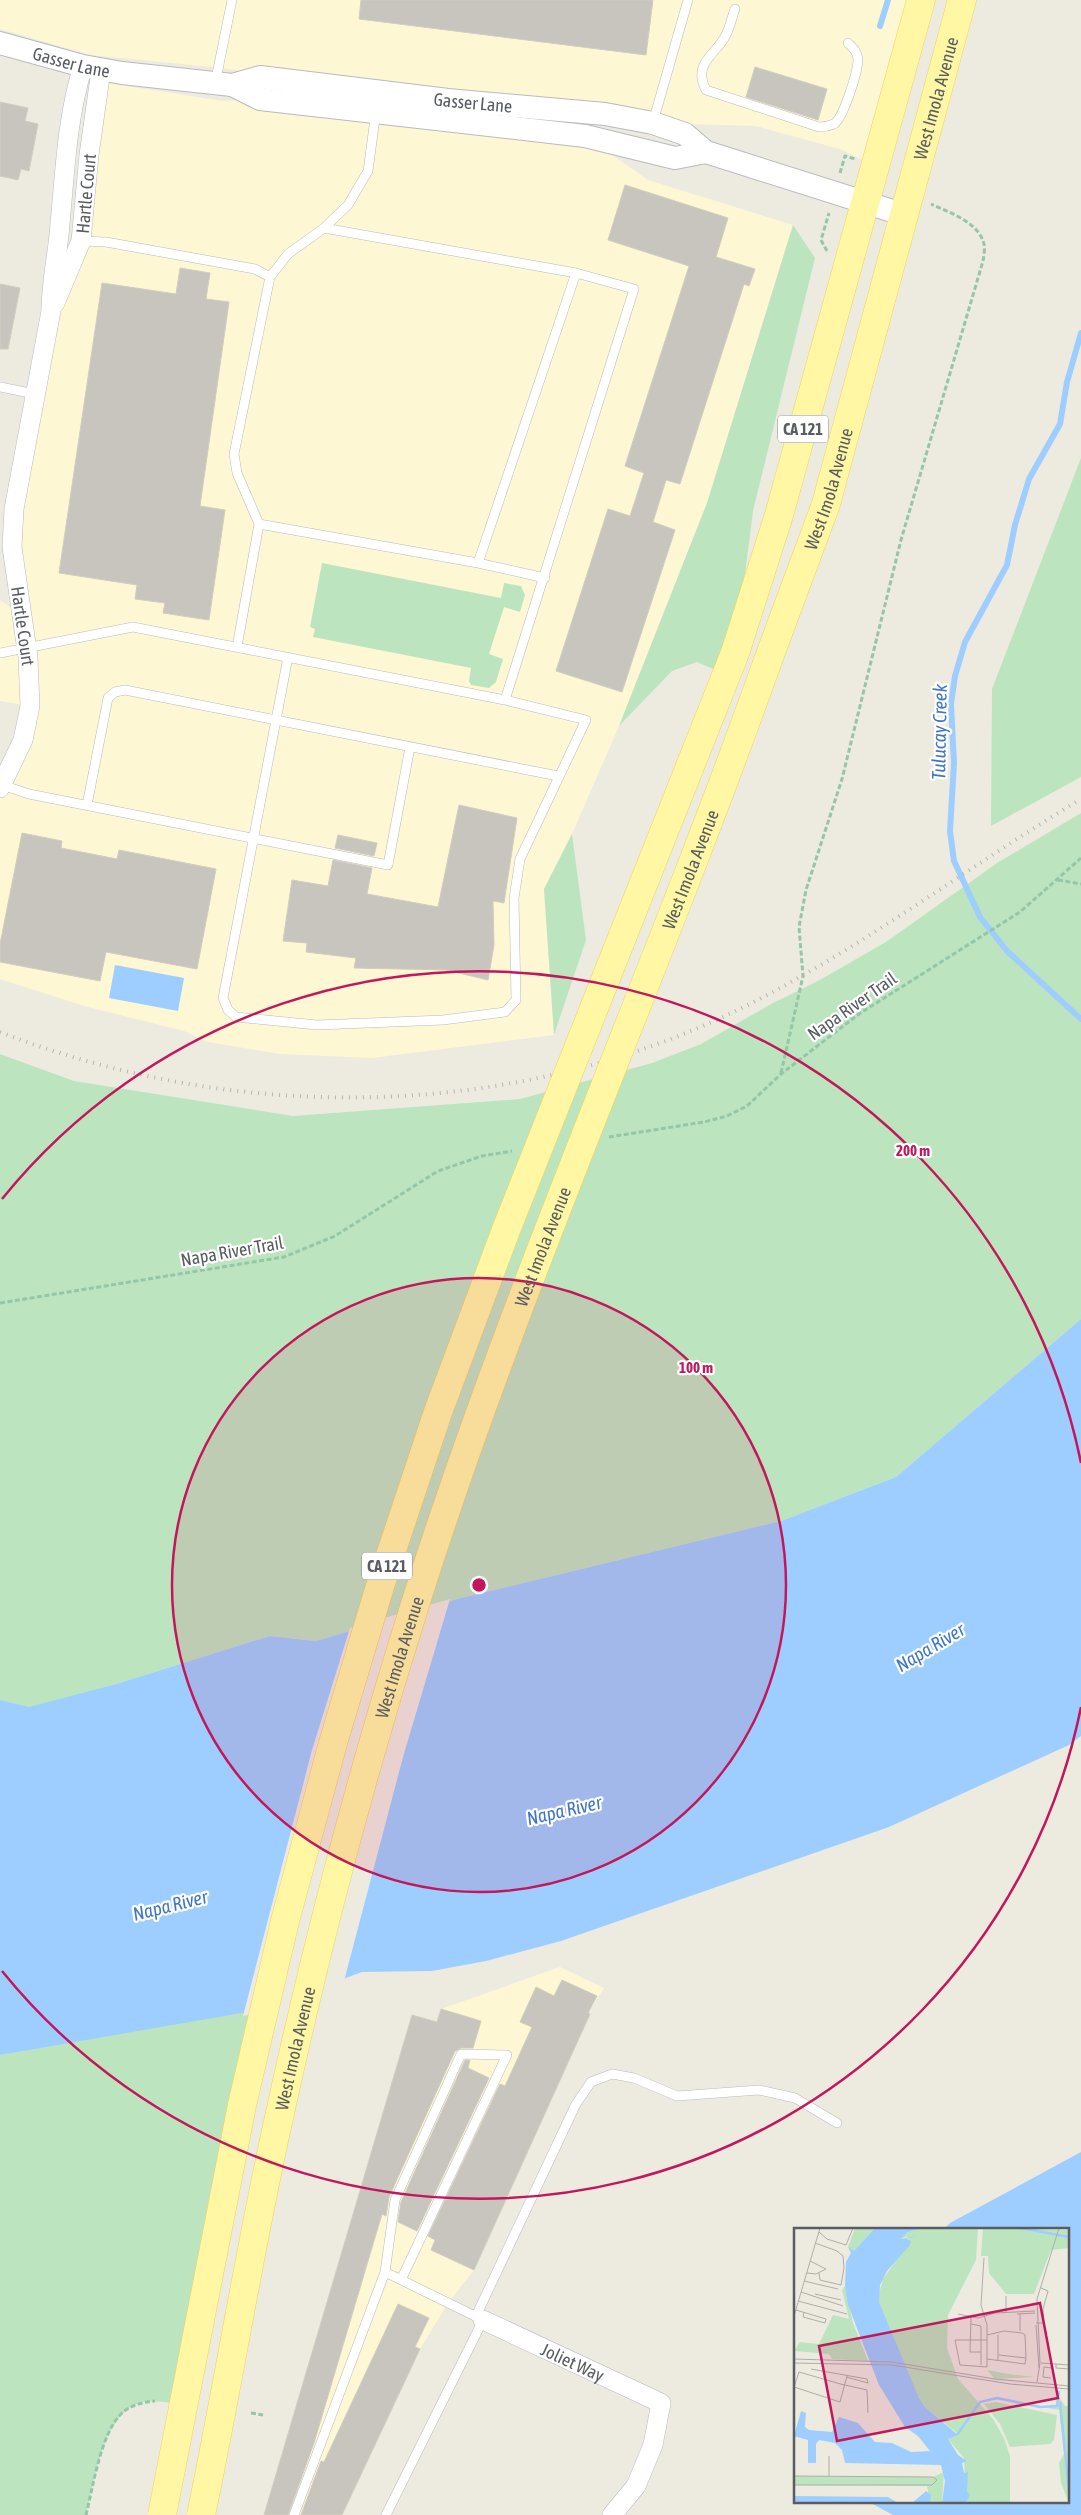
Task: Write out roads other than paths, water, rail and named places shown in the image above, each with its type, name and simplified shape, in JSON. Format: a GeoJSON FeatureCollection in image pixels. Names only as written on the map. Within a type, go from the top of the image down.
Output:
{"type":"FeatureCollection","features":[{"type":"Feature","properties":{"kind":"main road","name":"CA 121"},"geometry":{"type":"LineString","coordinates":[[162,2515],[242,2106],[281,1940],[333,1743],[382,1583],[438,1412],[506,1230],[735,654],[779,515],[921,0]]}},
{"type":"Feature","properties":{"kind":"main road","name":"West Imola Avenue"},"geometry":{"type":"LineString","coordinates":[[201,2515],[280,2114],[322,1931],[370,1753],[415,1604],[474,1425],[538,1253],[721,791],[826,504],[962,0]]}},
{"type":"Feature","properties":{"kind":"street","name":"Gasser Lane"},"geometry":{"type":"LineString","coordinates":[[0,43],[92,68],[223,85],[260,98],[585,136],[675,158],[706,152]]}},
{"type":"Feature","properties":{"kind":"street","name":"Hartle Court"},"geometry":{"type":"LineString","coordinates":[[51,311],[81,241],[88,155],[92,68]]}},
{"type":"Feature","properties":{"kind":"street","name":"Hartle Court"},"geometry":{"type":"LineString","coordinates":[[1,787],[23,740],[30,706],[31,681],[12,547],[14,509],[51,311],[51,283],[60,227],[73,97],[92,68]]}},
{"type":"Feature","properties":{"kind":"street","name":"Gasser Lane"},"geometry":{"type":"LineString","coordinates":[[223,85],[260,77],[448,100],[605,114],[653,123],[685,134],[706,152],[905,215]]}},
{"type":"Feature","properties":{"kind":"street","name":"Joliet Way"},"geometry":{"type":"LineString","coordinates":[[480,2318],[661,2403],[653,2445],[636,2486],[612,2515]]}},
{"type":"Feature","properties":{"kind":"lane"},"geometry":{"type":"LineString","coordinates":[[223,85],[232,0]]}},
{"type":"Feature","properties":{"kind":"lane"},"geometry":{"type":"LineString","coordinates":[[653,123],[688,0]]}},
{"type":"Feature","properties":{"kind":"lane"},"geometry":{"type":"LineString","coordinates":[[735,9],[726,36],[705,62],[702,75],[706,90],[819,127],[834,123],[840,117],[848,96],[858,60],[856,50],[848,43]]}},
{"type":"Feature","properties":{"kind":"lane"},"geometry":{"type":"LineString","coordinates":[[237,647],[258,524],[236,473],[234,454],[270,277],[288,254],[324,228],[348,205],[368,171],[376,111]]}},
{"type":"Feature","properties":{"kind":"lane"},"geometry":{"type":"LineString","coordinates":[[324,228],[576,273],[634,289],[545,578],[505,700]]}},
{"type":"Feature","properties":{"kind":"lane"},"geometry":{"type":"LineString","coordinates":[[81,241],[106,242],[254,269],[270,277]]}},
{"type":"Feature","properties":{"kind":"lane"},"geometry":{"type":"LineString","coordinates":[[478,563],[576,273]]}},
{"type":"Feature","properties":{"kind":"lane"},"geometry":{"type":"LineString","coordinates":[[0,388],[35,394]]}},
{"type":"Feature","properties":{"kind":"lane"},"geometry":{"type":"LineString","coordinates":[[258,524],[478,563],[545,578]]}},
{"type":"Feature","properties":{"kind":"lane"},"geometry":{"type":"LineString","coordinates":[[0,653],[133,627],[505,700],[586,720],[520,858],[514,898],[516,1000],[505,1012],[444,1020],[317,1025],[236,1017],[228,1010],[222,998],[288,658]]}},
{"type":"Feature","properties":{"kind":"lane"},"geometry":{"type":"LineString","coordinates":[[88,805],[108,698],[115,692],[125,690],[558,776]]}},
{"type":"Feature","properties":{"kind":"lane"},"geometry":{"type":"LineString","coordinates":[[1,787],[388,865],[410,747]]}},
{"type":"Feature","properties":{"kind":"lane"},"geometry":{"type":"LineString","coordinates":[[294,2515],[384,2272],[395,2200],[460,2054],[508,2056],[401,2280]]}},
{"type":"Feature","properties":{"kind":"lane"},"geometry":{"type":"LineString","coordinates":[[386,2515],[480,2318],[576,2104],[590,2082],[612,2074],[634,2078],[677,2096],[759,2090],[795,2098],[837,2123]]}},
{"type":"Feature","properties":{"kind":"lane"},"geometry":{"type":"LineString","coordinates":[[384,2272],[480,2318]]}},
{"type":"Feature","properties":{"kind":"water"},"geometry":{"type":"Polygon","coordinates":[[[115,965],[184,978],[178,1011],[109,998],[115,965]]]}},
{"type":"Feature","properties":{"kind":"water","name":"Napa River"},"geometry":{"type":"Polygon","coordinates":[[[1081,1319],[1081,1736],[1069,1745],[889,1827],[561,1941],[486,1961],[432,1971],[362,1972],[259,2010],[0,2055],[0,1700],[29,1707],[116,1684],[270,1636],[316,1641],[461,1598],[781,1521],[896,1477],[1081,1319]]]}},
{"type":"Feature","properties":{"kind":"water"},"geometry":{"type":"Polygon","coordinates":[[[1081,2152],[1081,2515],[893,2515],[869,2502],[1068,2502],[1068,2228],[945,2228],[950,2223],[1081,2152]]]}},
{"type":"Feature","properties":{"kind":"waterway","name":"Tulucay Creek"},"geometry":{"type":"LineString","coordinates":[[880,26],[888,0]]}},
{"type":"Feature","properties":{"kind":"waterway","name":"Tulucay Creek"},"geometry":{"type":"LineString","coordinates":[[1081,333],[1067,382],[1060,424],[1029,479],[1015,525],[1007,565],[965,642],[955,676],[951,704],[954,763],[950,831],[954,861],[980,917],[1007,951],[1081,1019]]}},
{"type":"Feature","properties":{"kind":"railway"},"geometry":{"type":"LineString","coordinates":[[0,1032],[95,1063],[192,1084],[290,1096],[389,1097],[487,1087],[584,1067],[678,1036],[769,994],[849,948],[1081,799]]}}]}
